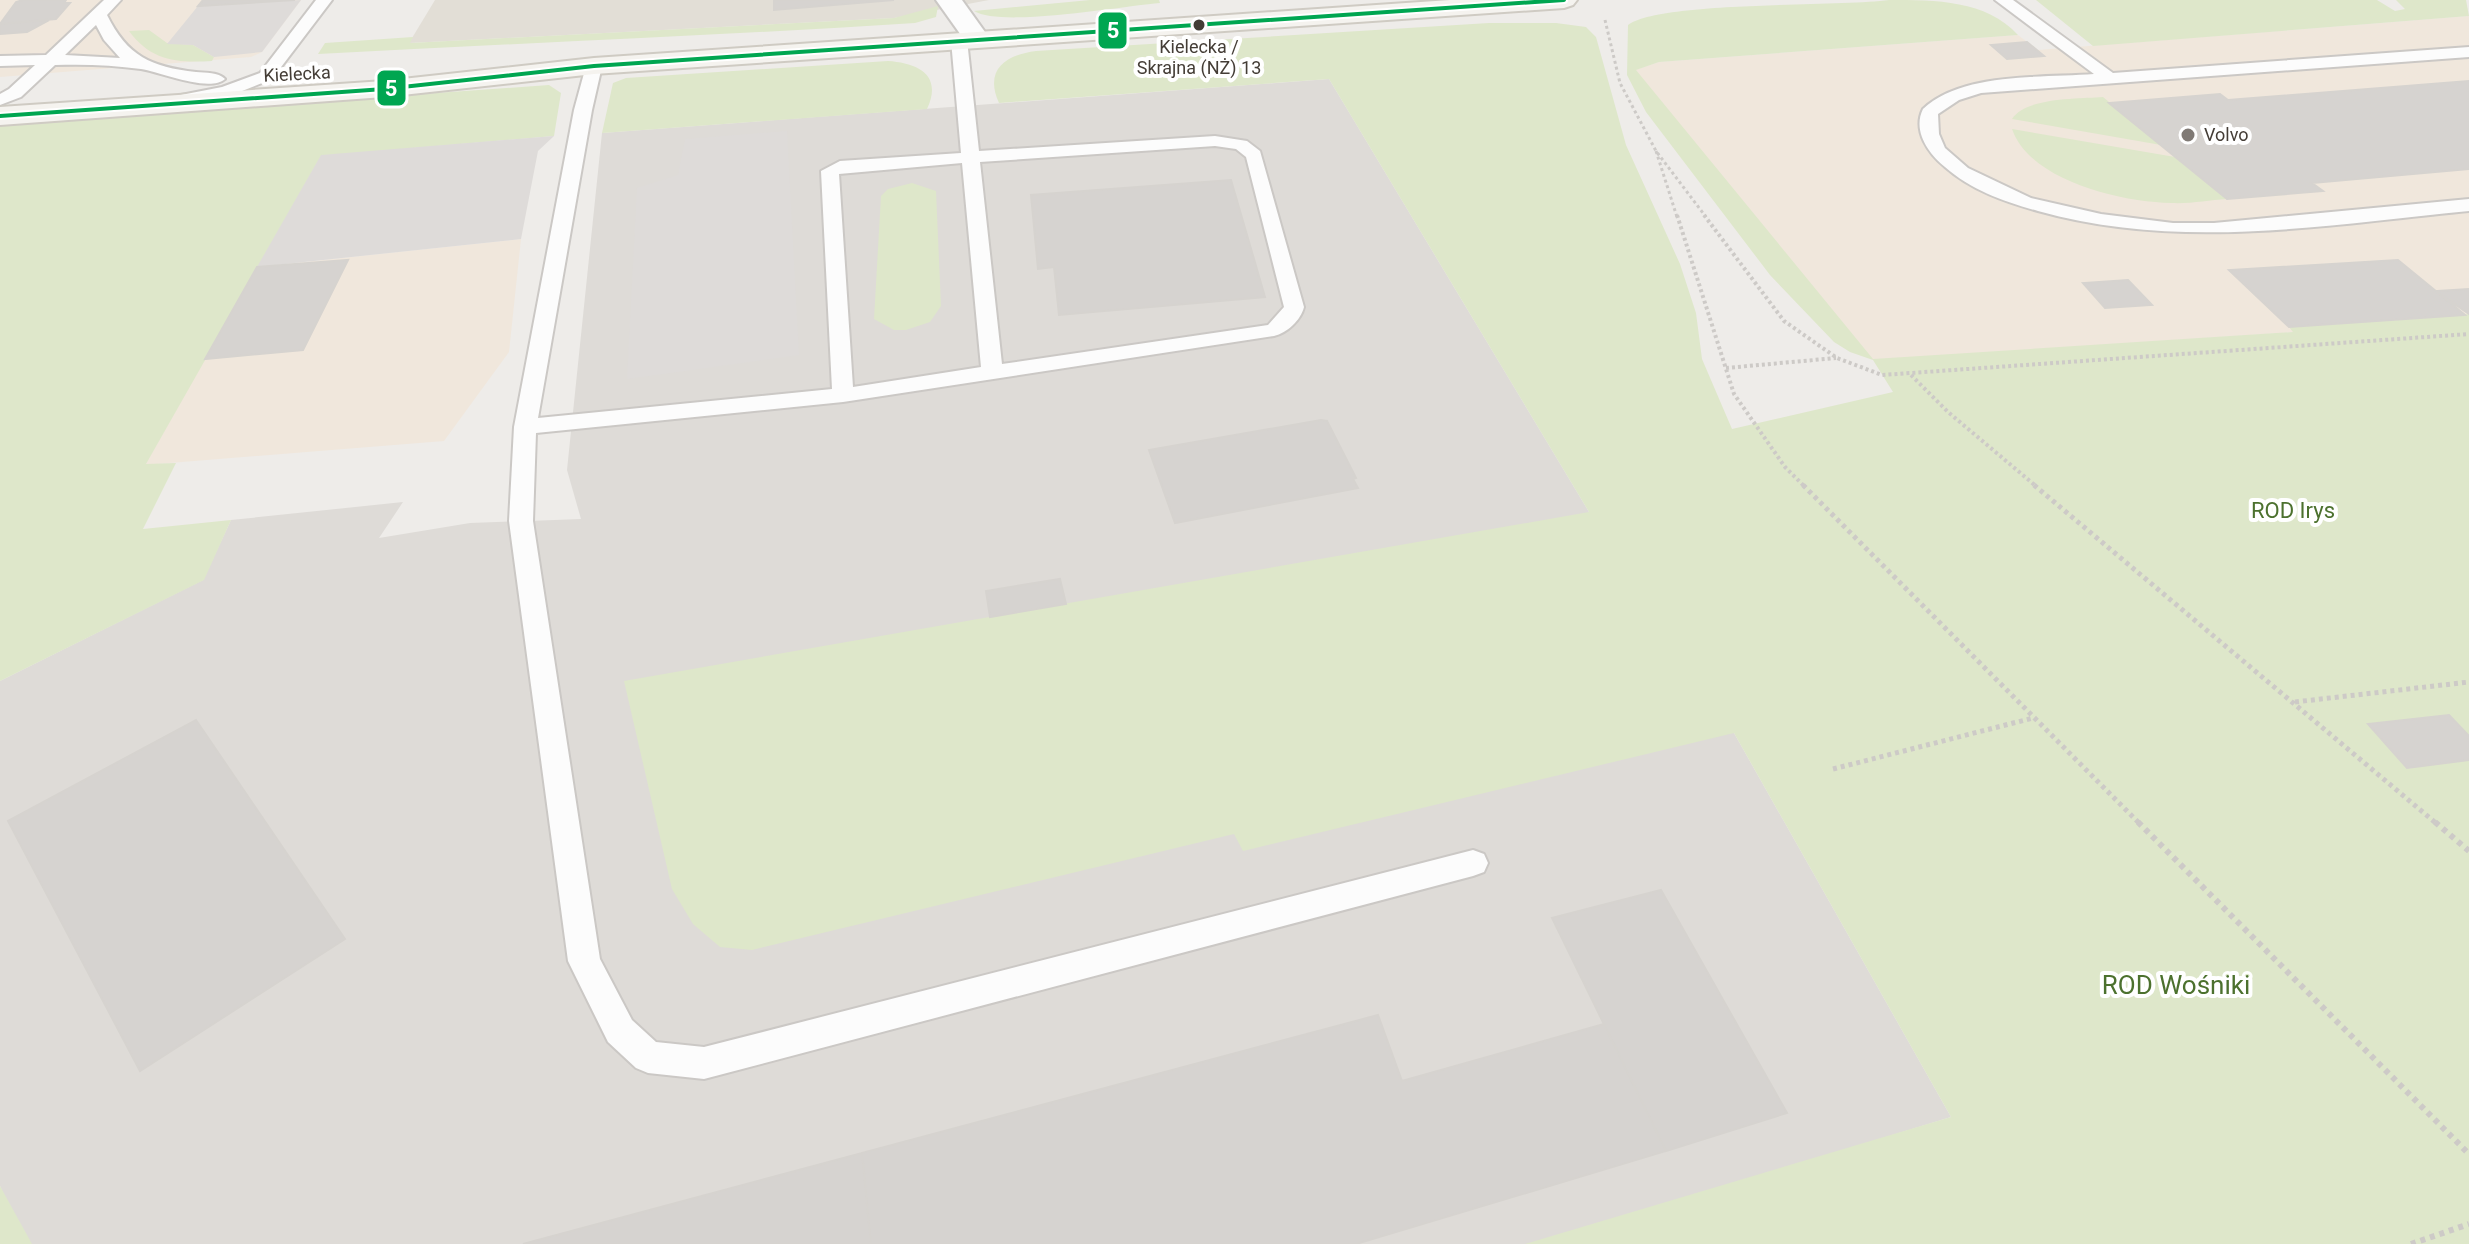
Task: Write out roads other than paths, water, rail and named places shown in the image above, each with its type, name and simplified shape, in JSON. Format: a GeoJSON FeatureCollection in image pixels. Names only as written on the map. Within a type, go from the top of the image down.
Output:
{"type":"FeatureCollection","features":[{"type":"Feature","properties":{"kind":"main road","name":"Kielecka"},"geometry":{"type":"LineString","coordinates":[[4,101],[132,107],[384,89],[594,66],[1564,0]]}},
{"type":"Feature","properties":{"kind":"main road","name":"Kielecka"},"geometry":{"type":"LineString","coordinates":[[4,101],[266,76],[402,68],[594,66]]}},
{"type":"Feature","properties":{"kind":"street"},"geometry":{"type":"LineString","coordinates":[[949,0],[968,39]]}},
{"type":"Feature","properties":{"kind":"lane"},"geometry":{"type":"LineString","coordinates":[[4,101],[113,0]]}},
{"type":"Feature","properties":{"kind":"lane"},"geometry":{"type":"LineString","coordinates":[[132,107],[205,96],[266,76],[324,0]]}},
{"type":"Feature","properties":{"kind":"lane"},"geometry":{"type":"LineString","coordinates":[[2003,0],[2110,78]]}},
{"type":"Feature","properties":{"kind":"lane"},"geometry":{"type":"LineString","coordinates":[[99,14],[110,38],[122,51],[157,69]]}},
{"type":"Feature","properties":{"kind":"lane"},"geometry":{"type":"LineString","coordinates":[[968,39],[970,156],[992,372]]}},
{"type":"Feature","properties":{"kind":"lane"},"geometry":{"type":"LineString","coordinates":[[2469,52],[1981,88],[1958,93],[1939,102],[1929,113],[1928,130],[1939,152],[1973,180],[2001,194],[2044,207],[2141,225],[2206,229],[2469,205]]}},
{"type":"Feature","properties":{"kind":"lane"},"geometry":{"type":"LineString","coordinates":[[0,61],[51,58],[119,61],[217,79]]}},
{"type":"Feature","properties":{"kind":"lane"},"geometry":{"type":"LineString","coordinates":[[594,66],[583,110],[525,427],[521,521],[584,961],[620,1031],[648,1057],[704,1063],[1473,863]]}},
{"type":"Feature","properties":{"kind":"lane"},"geometry":{"type":"LineString","coordinates":[[525,427],[843,395],[1274,330],[1292,314],[1294,307],[1254,155],[1248,148],[1215,141],[851,163],[830,171],[843,395]]}},
{"type":"Feature","properties":{"kind":"place","name":"Kielecka / Skrajna (NŻ) 13"},"geometry":{"type":"Point","coordinates":[1199,25]}},
{"type":"Feature","properties":{"kind":"place","name":"Volvo"},"geometry":{"type":"Point","coordinates":[2188,135]}},
{"type":"Feature","properties":{"kind":"park label","name":"ROD Irys"},"geometry":{"type":"Point","coordinates":[2293,510]}},
{"type":"Feature","properties":{"kind":"park label","name":"ROD Wośniki"},"geometry":{"type":"Point","coordinates":[2176,985]}}]}
